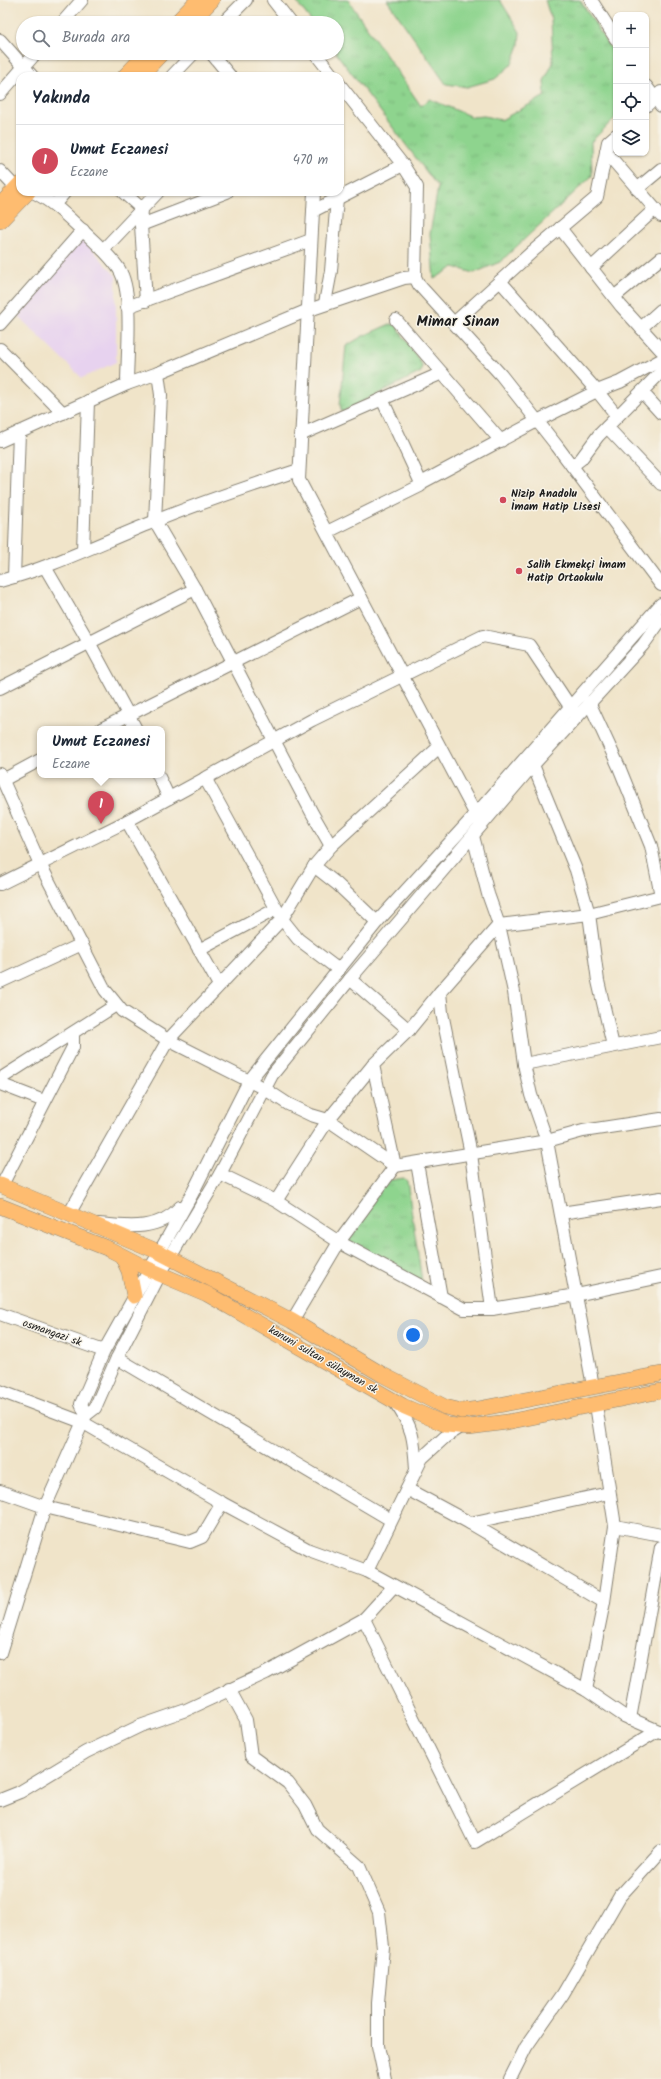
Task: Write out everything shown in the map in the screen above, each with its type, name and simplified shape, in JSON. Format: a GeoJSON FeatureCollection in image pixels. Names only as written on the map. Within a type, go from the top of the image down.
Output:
{"type":"FeatureCollection","features":[{"type":"Feature","properties":{"kind":"main road"},"geometry":{"type":"LineString","coordinates":[[197,16],[212,0]]}},
{"type":"Feature","properties":{"kind":"main road"},"geometry":{"type":"LineString","coordinates":[[182,16],[196,1]]}},
{"type":"Feature","properties":{"kind":"main road"},"geometry":{"type":"LineString","coordinates":[[129,72],[140,60]]}},
{"type":"Feature","properties":{"kind":"main road"},"geometry":{"type":"LineString","coordinates":[[144,72],[155,60]]}},
{"type":"Feature","properties":{"kind":"main road"},"geometry":{"type":"LineString","coordinates":[[0,205],[16,192]]}},
{"type":"Feature","properties":{"kind":"main road"},"geometry":{"type":"LineString","coordinates":[[0,221],[16,196]]}},
{"type":"Feature","properties":{"kind":"main road"},"geometry":{"type":"LineString","coordinates":[[1,1185],[164,1255],[292,1322],[383,1375],[445,1407],[462,1411],[478,1409],[661,1374]]}},
{"type":"Feature","properties":{"kind":"main road","name":"kanuni sultan sülayman sk"},"geometry":{"type":"LineString","coordinates":[[0,1206],[28,1216],[207,1294],[393,1400],[447,1426],[461,1427],[507,1422],[661,1391]]}},
{"type":"Feature","properties":{"kind":"main road"},"geometry":{"type":"LineString","coordinates":[[122,1256],[130,1275],[134,1296]]}},
{"type":"Feature","properties":{"kind":"street"},"geometry":{"type":"LineString","coordinates":[[68,16],[82,0]]}},
{"type":"Feature","properties":{"kind":"street"},"geometry":{"type":"LineString","coordinates":[[230,16],[246,0]]}},
{"type":"Feature","properties":{"kind":"street"},"geometry":{"type":"LineString","coordinates":[[273,0],[286,16]]}},
{"type":"Feature","properties":{"kind":"street"},"geometry":{"type":"LineString","coordinates":[[591,0],[613,34]]}},
{"type":"Feature","properties":{"kind":"street"},"geometry":{"type":"LineString","coordinates":[[0,40],[16,58]]}},
{"type":"Feature","properties":{"kind":"street"},"geometry":{"type":"LineString","coordinates":[[18,60],[28,72],[33,60]]}},
{"type":"Feature","properties":{"kind":"street"},"geometry":{"type":"LineString","coordinates":[[176,72],[187,60]]}},
{"type":"Feature","properties":{"kind":"street"},"geometry":{"type":"LineString","coordinates":[[217,60],[227,72]]}},
{"type":"Feature","properties":{"kind":"street"},"geometry":{"type":"LineString","coordinates":[[318,60],[320,72]]}},
{"type":"Feature","properties":{"kind":"street"},"geometry":{"type":"LineString","coordinates":[[320,60],[330,72]]}},
{"type":"Feature","properties":{"kind":"street"},"geometry":{"type":"LineString","coordinates":[[0,94],[16,81]]}},
{"type":"Feature","properties":{"kind":"street"},"geometry":{"type":"LineString","coordinates":[[344,90],[403,165],[417,188],[415,277],[419,285],[501,375],[572,466],[661,585]]}},
{"type":"Feature","properties":{"kind":"street"},"geometry":{"type":"LineString","coordinates":[[649,90],[656,101]]}},
{"type":"Feature","properties":{"kind":"street"},"geometry":{"type":"LineString","coordinates":[[454,324],[500,281],[597,197],[608,142],[613,138]]}},
{"type":"Feature","properties":{"kind":"street"},"geometry":{"type":"LineString","coordinates":[[591,268],[658,213],[606,152]]}},
{"type":"Feature","properties":{"kind":"street"},"geometry":{"type":"LineString","coordinates":[[344,194],[403,165]]}},
{"type":"Feature","properties":{"kind":"street"},"geometry":{"type":"LineString","coordinates":[[637,189],[661,169]]}},
{"type":"Feature","properties":{"kind":"street"},"geometry":{"type":"LineString","coordinates":[[0,172],[16,184]]}},
{"type":"Feature","properties":{"kind":"street"},"geometry":{"type":"LineString","coordinates":[[40,196],[55,204],[83,230],[103,250],[123,276],[126,287],[127,307],[127,384]]}},
{"type":"Feature","properties":{"kind":"street"},"geometry":{"type":"LineString","coordinates":[[55,204],[62,196]]}},
{"type":"Feature","properties":{"kind":"street"},"geometry":{"type":"LineString","coordinates":[[128,196],[142,208]]}},
{"type":"Feature","properties":{"kind":"street"},"geometry":{"type":"LineString","coordinates":[[103,250],[154,196]]}},
{"type":"Feature","properties":{"kind":"street"},"geometry":{"type":"LineString","coordinates":[[141,226],[217,196]]}},
{"type":"Feature","properties":{"kind":"street"},"geometry":{"type":"LineString","coordinates":[[314,196],[306,311],[299,480],[305,495],[327,532],[402,677],[479,820]]}},
{"type":"Feature","properties":{"kind":"street"},"geometry":{"type":"LineString","coordinates":[[313,211],[341,196]]}},
{"type":"Feature","properties":{"kind":"street"},"geometry":{"type":"LineString","coordinates":[[326,304],[331,271],[337,198]]}},
{"type":"Feature","properties":{"kind":"street"},"geometry":{"type":"LineString","coordinates":[[142,208],[141,226],[146,301]]}},
{"type":"Feature","properties":{"kind":"street"},"geometry":{"type":"LineString","coordinates":[[560,228],[614,297],[661,350]]}},
{"type":"Feature","properties":{"kind":"street"},"geometry":{"type":"LineString","coordinates":[[0,324],[83,230]]}},
{"type":"Feature","properties":{"kind":"street"},"geometry":{"type":"LineString","coordinates":[[127,307],[311,240]]}},
{"type":"Feature","properties":{"kind":"street"},"geometry":{"type":"LineString","coordinates":[[614,297],[661,258]]}},
{"type":"Feature","properties":{"kind":"street"},"geometry":{"type":"LineString","coordinates":[[0,441],[127,384],[158,373],[306,311],[404,278],[415,277]]}},
{"type":"Feature","properties":{"kind":"street"},"geometry":{"type":"LineString","coordinates":[[500,281],[597,391],[617,416]]}},
{"type":"Feature","properties":{"kind":"street"},"geometry":{"type":"LineString","coordinates":[[641,328],[661,310]]}},
{"type":"Feature","properties":{"kind":"street"},"geometry":{"type":"LineString","coordinates":[[396,320],[501,442]]}},
{"type":"Feature","properties":{"kind":"street"},"geometry":{"type":"LineString","coordinates":[[0,349],[63,413]]}},
{"type":"Feature","properties":{"kind":"street"},"geometry":{"type":"LineString","coordinates":[[327,532],[420,486],[421,483],[597,391],[620,382],[661,360]]}},
{"type":"Feature","properties":{"kind":"street"},"geometry":{"type":"LineString","coordinates":[[572,466],[581,458],[617,416],[661,372]]}},
{"type":"Feature","properties":{"kind":"street"},"geometry":{"type":"LineString","coordinates":[[158,373],[161,395],[155,521],[194,589],[275,740],[312,813],[331,846]]}},
{"type":"Feature","properties":{"kind":"street"},"geometry":{"type":"LineString","coordinates":[[300,435],[442,373]]}},
{"type":"Feature","properties":{"kind":"street"},"geometry":{"type":"LineString","coordinates":[[642,392],[661,413]]}},
{"type":"Feature","properties":{"kind":"street"},"geometry":{"type":"LineString","coordinates":[[382,399],[421,483]]}},
{"type":"Feature","properties":{"kind":"street"},"geometry":{"type":"LineString","coordinates":[[83,551],[88,401]]}},
{"type":"Feature","properties":{"kind":"street"},"geometry":{"type":"LineString","coordinates":[[607,427],[661,484]]}},
{"type":"Feature","properties":{"kind":"street"},"geometry":{"type":"LineString","coordinates":[[14,577],[19,432]]}},
{"type":"Feature","properties":{"kind":"street"},"geometry":{"type":"LineString","coordinates":[[0,581],[45,567],[155,521],[230,492],[299,470]]}},
{"type":"Feature","properties":{"kind":"street"},"geometry":{"type":"LineString","coordinates":[[45,567],[90,644],[134,726]]}},
{"type":"Feature","properties":{"kind":"street"},"geometry":{"type":"LineString","coordinates":[[0,688],[90,644],[194,589]]}},
{"type":"Feature","properties":{"kind":"street"},"geometry":{"type":"LineString","coordinates":[[107,726],[361,598]]}},
{"type":"Feature","properties":{"kind":"street"},"geometry":{"type":"LineString","coordinates":[[164,1255],[192,1194],[249,1080],[377,922],[533,766],[574,712],[661,604]]}},
{"type":"Feature","properties":{"kind":"street"},"geometry":{"type":"LineString","coordinates":[[0,1653],[45,1507],[84,1418],[95,1408],[154,1272],[164,1255],[220,1174],[272,1075],[350,979],[473,836],[479,820],[574,712],[589,702],[643,645],[661,620]]}},
{"type":"Feature","properties":{"kind":"street"},"geometry":{"type":"LineString","coordinates":[[0,884],[127,821],[312,720],[483,636],[529,645],[574,712]]}},
{"type":"Feature","properties":{"kind":"street"},"geometry":{"type":"LineString","coordinates":[[276,1201],[328,1120],[373,1066],[409,1030],[499,925],[589,914],[661,896],[651,846],[619,766],[589,702]]}},
{"type":"Feature","properties":{"kind":"street"},"geometry":{"type":"LineString","coordinates":[[69,1214],[168,1040],[219,985],[279,914],[314,866],[331,846],[439,747]]}},
{"type":"Feature","properties":{"kind":"street"},"geometry":{"type":"LineString","coordinates":[[37,761],[1,777],[40,864],[105,990],[116,1005],[168,1040],[249,1080],[288,1104],[311,1115],[328,1120],[395,1166],[547,1141],[583,1132],[661,1119]]}},
{"type":"Feature","properties":{"kind":"street"},"geometry":{"type":"LineString","coordinates":[[533,766],[576,870],[589,914],[598,981],[613,1046]]}},
{"type":"Feature","properties":{"kind":"street"},"geometry":{"type":"LineString","coordinates":[[159,778],[169,798]]}},
{"type":"Feature","properties":{"kind":"street"},"geometry":{"type":"LineString","coordinates":[[205,778],[279,914],[298,939],[339,970]]}},
{"type":"Feature","properties":{"kind":"street"},"geometry":{"type":"LineString","coordinates":[[127,821],[219,985]]}},
{"type":"Feature","properties":{"kind":"street"},"geometry":{"type":"LineString","coordinates":[[473,836],[488,894],[499,925],[514,992],[524,1064],[531,1095],[547,1141],[593,1386]]}},
{"type":"Feature","properties":{"kind":"street"},"geometry":{"type":"LineString","coordinates":[[314,866],[337,884],[377,922]]}},
{"type":"Feature","properties":{"kind":"street"},"geometry":{"type":"LineString","coordinates":[[199,950],[279,914]]}},
{"type":"Feature","properties":{"kind":"street"},"geometry":{"type":"LineString","coordinates":[[0,982],[82,944]]}},
{"type":"Feature","properties":{"kind":"street"},"geometry":{"type":"LineString","coordinates":[[350,979],[409,1030]]}},
{"type":"Feature","properties":{"kind":"street"},"geometry":{"type":"LineString","coordinates":[[440,992],[442,1013],[471,1154],[492,1309]]}},
{"type":"Feature","properties":{"kind":"street"},"geometry":{"type":"LineString","coordinates":[[0,1079],[116,1005]]}},
{"type":"Feature","properties":{"kind":"street"},"geometry":{"type":"LineString","coordinates":[[1,1185],[73,1047],[73,1033]]}},
{"type":"Feature","properties":{"kind":"street"},"geometry":{"type":"LineString","coordinates":[[524,1064],[661,1037]]}},
{"type":"Feature","properties":{"kind":"street"},"geometry":{"type":"LineString","coordinates":[[292,1322],[339,1242],[395,1166],[373,1066]]}},
{"type":"Feature","properties":{"kind":"street"},"geometry":{"type":"LineString","coordinates":[[0,1084],[44,1101]]}},
{"type":"Feature","properties":{"kind":"street"},"geometry":{"type":"LineString","coordinates":[[417,1163],[441,1297]]}},
{"type":"Feature","properties":{"kind":"street"},"geometry":{"type":"LineString","coordinates":[[220,1174],[276,1201],[339,1242],[464,1309],[492,1309],[576,1296],[661,1277]]}},
{"type":"Feature","properties":{"kind":"street"},"geometry":{"type":"LineString","coordinates":[[89,1223],[131,1227],[151,1224],[174,1214],[192,1194]]}},
{"type":"Feature","properties":{"kind":"street"},"geometry":{"type":"LineString","coordinates":[[561,1213],[661,1198]]}},
{"type":"Feature","properties":{"kind":"street"},"geometry":{"type":"LineString","coordinates":[[84,1418],[81,1404],[104,1351],[134,1296],[154,1272]]}},
{"type":"Feature","properties":{"kind":"street","name":"osmangazi sk"},"geometry":{"type":"LineString","coordinates":[[0,1314],[104,1351]]}},
{"type":"Feature","properties":{"kind":"street"},"geometry":{"type":"LineString","coordinates":[[117,1358],[391,1520]]}},
{"type":"Feature","properties":{"kind":"street"},"geometry":{"type":"LineString","coordinates":[[0,1391],[84,1418],[222,1503],[309,1550],[367,1571],[586,1690],[630,1719],[659,1732]]}},
{"type":"Feature","properties":{"kind":"street"},"geometry":{"type":"LineString","coordinates":[[393,1400],[409,1423],[414,1438],[416,1470]]}},
{"type":"Feature","properties":{"kind":"street"},"geometry":{"type":"LineString","coordinates":[[586,1690],[604,1602],[615,1526],[596,1405]]}},
{"type":"Feature","properties":{"kind":"street"},"geometry":{"type":"LineString","coordinates":[[367,1571],[422,1458],[445,1436],[461,1427]]}},
{"type":"Feature","properties":{"kind":"street"},"geometry":{"type":"LineString","coordinates":[[407,1489],[470,1523],[604,1602]]}},
{"type":"Feature","properties":{"kind":"street"},"geometry":{"type":"LineString","coordinates":[[0,1491],[45,1507],[190,1542],[202,1537],[222,1503]]}},
{"type":"Feature","properties":{"kind":"street"},"geometry":{"type":"LineString","coordinates":[[470,1523],[609,1493]]}},
{"type":"Feature","properties":{"kind":"street"},"geometry":{"type":"LineString","coordinates":[[615,1526],[661,1535]]}},
{"type":"Feature","properties":{"kind":"street"},"geometry":{"type":"LineString","coordinates":[[630,1719],[661,1547]]}},
{"type":"Feature","properties":{"kind":"street"},"geometry":{"type":"LineString","coordinates":[[0,1800],[20,1792],[86,1752],[140,1726],[186,1710],[266,1673],[364,1619],[394,1586]]}},
{"type":"Feature","properties":{"kind":"street"},"geometry":{"type":"LineString","coordinates":[[364,1619],[475,1842],[659,1732]]}},
{"type":"Feature","properties":{"kind":"street"},"geometry":{"type":"LineString","coordinates":[[229,1689],[246,1720],[250,1756],[288,1783],[305,1805],[317,1828],[359,1866],[379,1912],[383,1947],[378,2003],[378,2046],[385,2079]]}},
{"type":"Feature","properties":{"kind":"street"},"geometry":{"type":"LineString","coordinates":[[510,2079],[526,2047],[563,1994],[620,1896],[661,1851]]}},
{"type":"Feature","properties":{"kind":"shaded area"},"geometry":{"type":"Polygon","coordinates":[[[77,241],[85,241],[116,276],[116,362],[82,378],[18,316],[77,241]]]}},
{"type":"Feature","properties":{"kind":"green space"},"geometry":{"type":"Polygon","coordinates":[[[295,0],[348,0],[421,106],[430,99],[472,117],[484,116],[501,120],[545,96],[544,81],[553,63],[551,19],[545,0],[580,0],[613,52],[613,120],[591,142],[592,176],[500,262],[474,273],[454,267],[434,279],[430,234],[438,187],[341,60],[344,60],[344,16],[308,16],[295,0]]]}},
{"type":"Feature","properties":{"kind":"green space"},"geometry":{"type":"Polygon","coordinates":[[[387,0],[500,0],[520,32],[519,45],[512,64],[495,79],[467,87],[446,84],[387,0]]]}},
{"type":"Feature","properties":{"kind":"green space"},"geometry":{"type":"Polygon","coordinates":[[[390,324],[396,325],[422,365],[421,372],[342,412],[340,405],[346,346],[363,336],[390,324]]]}},
{"type":"Feature","properties":{"kind":"green space"},"geometry":{"type":"Polygon","coordinates":[[[404,1178],[407,1181],[422,1281],[344,1244],[384,1181],[404,1178]]]}},
{"type":"Feature","properties":{"kind":"place","name":"Nizip Anadolu İmam Hatip Lisesi"},"geometry":{"type":"Point","coordinates":[503,500]}},
{"type":"Feature","properties":{"kind":"place","name":"Salih Ekmekçi İmam Hatip Ortaokulu"},"geometry":{"type":"Point","coordinates":[519,571]}},
{"type":"Feature","properties":{"kind":"place","name":"Umut Eczanesi"},"geometry":{"type":"Point","coordinates":[101,824]}},
{"type":"Feature","properties":{"kind":"district","name":"Mimar Sinan"},"geometry":{"type":"Point","coordinates":[458,322]}}]}
